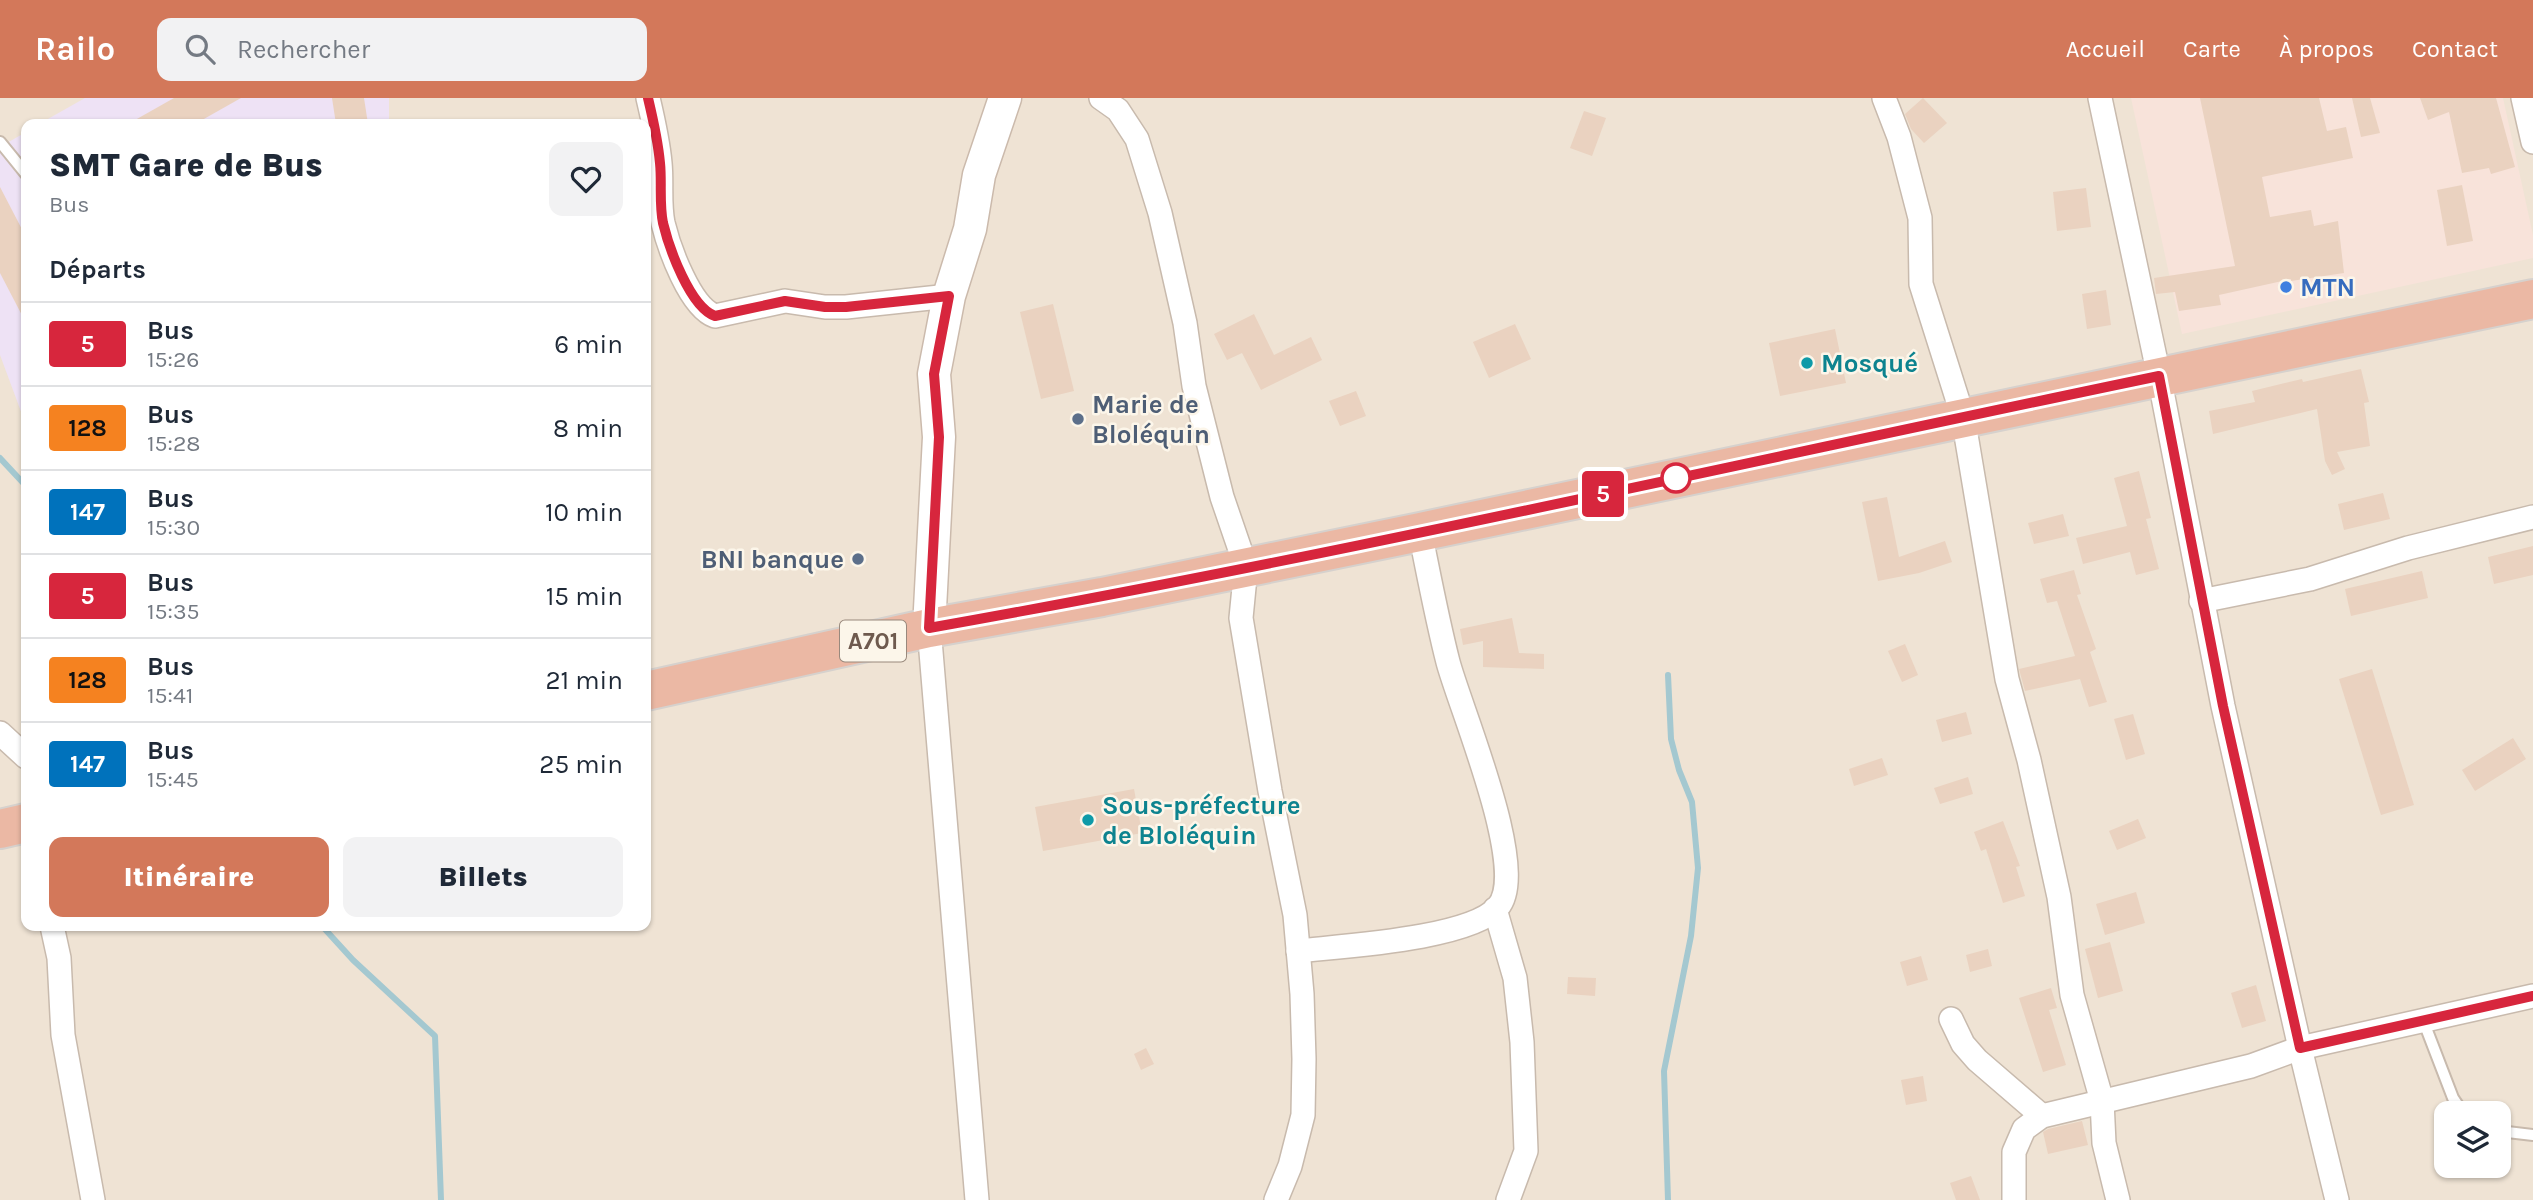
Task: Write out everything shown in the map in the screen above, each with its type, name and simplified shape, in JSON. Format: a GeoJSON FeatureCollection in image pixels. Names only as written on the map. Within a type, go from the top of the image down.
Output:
{"type":"FeatureCollection","features":[{"type":"Feature","properties":{"kind":"highway","name":"A701"},"geometry":{"type":"LineString","coordinates":[[651,690],[929,628],[1102,597],[1420,532],[2533,299]]}},
{"type":"Feature","properties":{"kind":"highway"},"geometry":{"type":"LineString","coordinates":[[0,829],[21,824]]}},
{"type":"Feature","properties":{"kind":"main road"},"geometry":{"type":"LineString","coordinates":[[929,628],[939,437],[934,374],[949,296],[970,229],[979,175],[1005,98]]}},
{"type":"Feature","properties":{"kind":"street"},"geometry":{"type":"LineString","coordinates":[[648,98],[660,163],[663,222],[680,270],[695,300],[707,313],[715,316],[785,301],[846,307],[949,296]]}},
{"type":"Feature","properties":{"kind":"street"},"geometry":{"type":"LineString","coordinates":[[1101,98],[1118,110],[1137,139],[1160,213],[1185,323],[1194,386],[1222,497],[1246,567],[1241,618],[1294,915],[1304,1059],[1303,1115],[1290,1166],[1276,1200]]}},
{"type":"Feature","properties":{"kind":"street"},"geometry":{"type":"LineString","coordinates":[[1884,98],[1899,137],[1920,218],[1921,284],[1963,417],[2007,679],[2029,760],[2059,897],[2072,995],[2102,1101],[2104,1143],[2118,1200]]}},
{"type":"Feature","properties":{"kind":"street"},"geometry":{"type":"LineString","coordinates":[[2100,98],[2159,376],[2202,601],[2300,1048],[2337,1200]]}},
{"type":"Feature","properties":{"kind":"street"},"geometry":{"type":"LineString","coordinates":[[2523,98],[2533,142]]}},
{"type":"Feature","properties":{"kind":"street"},"geometry":{"type":"LineString","coordinates":[[2202,601],[2310,579],[2408,548],[2533,517]]}},
{"type":"Feature","properties":{"kind":"street"},"geometry":{"type":"LineString","coordinates":[[1298,951],[1422,936],[1454,929],[1495,909],[1503,899],[1506,889],[1501,835],[1490,787],[1448,663],[1420,532]]}},
{"type":"Feature","properties":{"kind":"street"},"geometry":{"type":"LineString","coordinates":[[929,628],[977,1200]]}},
{"type":"Feature","properties":{"kind":"street"},"geometry":{"type":"LineString","coordinates":[[0,733],[21,752]]}},
{"type":"Feature","properties":{"kind":"street"},"geometry":{"type":"LineString","coordinates":[[1495,909],[1515,978],[1522,1042],[1526,1151],[1508,1200]]}},
{"type":"Feature","properties":{"kind":"street"},"geometry":{"type":"LineString","coordinates":[[53,931],[59,958],[63,1035],[93,1200]]}},
{"type":"Feature","properties":{"kind":"street"},"geometry":{"type":"LineString","coordinates":[[2014,1200],[2014,1152],[2024,1129],[2042,1116],[2251,1066],[2300,1048],[2533,996]]}},
{"type":"Feature","properties":{"kind":"street"},"geometry":{"type":"LineString","coordinates":[[1951,1019],[1963,1044],[1977,1060],[2042,1116]]}},
{"type":"Feature","properties":{"kind":"lane"},"geometry":{"type":"LineString","coordinates":[[0,142],[21,168]]}},
{"type":"Feature","properties":{"kind":"lane"},"geometry":{"type":"LineString","coordinates":[[2423,1020],[2455,1101]]}},
{"type":"Feature","properties":{"kind":"lane"},"geometry":{"type":"LineString","coordinates":[[2511,1132],[2533,1135]]}},
{"type":"Feature","properties":{"kind":"shaded area"},"geometry":{"type":"Polygon","coordinates":[[[0,98],[2533,98],[2533,1200],[0,1200],[0,98]]]}},
{"type":"Feature","properties":{"kind":"shaded area"},"geometry":{"type":"Polygon","coordinates":[[[85,98],[389,98],[389,119],[48,119],[85,98]]]}},
{"type":"Feature","properties":{"kind":"shaded area"},"geometry":{"type":"Polygon","coordinates":[[[2131,98],[2503,98],[2533,235],[2533,258],[2182,334],[2131,98]]]}},
{"type":"Feature","properties":{"kind":"shaded area"},"geometry":{"type":"Polygon","coordinates":[[[21,135],[21,412],[0,355],[0,147],[21,135]]]}},
{"type":"Feature","properties":{"kind":"building"},"geometry":{"type":"Polygon","coordinates":[[[174,98],[241,98],[204,119],[137,119],[174,98]]]}},
{"type":"Feature","properties":{"kind":"building"},"geometry":{"type":"Polygon","coordinates":[[[332,98],[364,98],[367,119],[335,119],[332,98]]]}},
{"type":"Feature","properties":{"kind":"building"},"geometry":{"type":"Polygon","coordinates":[[[1923,98],[1947,123],[1924,143],[1911,129],[1905,114],[1923,98]]]}},
{"type":"Feature","properties":{"kind":"building"},"geometry":{"type":"Polygon","coordinates":[[[2200,98],[2319,98],[2327,131],[2346,127],[2353,158],[2262,177],[2270,217],[2311,210],[2314,226],[2338,221],[2344,273],[2291,279],[2219,295],[2221,305],[2179,311],[2175,292],[2156,294],[2154,278],[2235,266],[2200,98]]]}},
{"type":"Feature","properties":{"kind":"building"},"geometry":{"type":"Polygon","coordinates":[[[2352,98],[2370,98],[2380,133],[2361,137],[2352,98]]]}},
{"type":"Feature","properties":{"kind":"building"},"geometry":{"type":"Polygon","coordinates":[[[2420,98],[2496,98],[2515,167],[2491,174],[2489,168],[2462,173],[2449,112],[2428,120],[2420,98]]]}},
{"type":"Feature","properties":{"kind":"building"},"geometry":{"type":"Polygon","coordinates":[[[1584,111],[1606,118],[1592,156],[1570,148],[1584,111]]]}},
{"type":"Feature","properties":{"kind":"building"},"geometry":{"type":"Polygon","coordinates":[[[2462,185],[2473,241],[2447,246],[2437,190],[2462,185]]]}},
{"type":"Feature","properties":{"kind":"building"},"geometry":{"type":"Polygon","coordinates":[[[0,187],[21,227],[21,313],[0,273],[0,187]]]}},
{"type":"Feature","properties":{"kind":"building"},"geometry":{"type":"Polygon","coordinates":[[[2086,188],[2091,227],[2057,231],[2053,192],[2086,188]]]}},
{"type":"Feature","properties":{"kind":"building"},"geometry":{"type":"Polygon","coordinates":[[[2106,290],[2111,325],[2087,329],[2082,294],[2106,290]]]}},
{"type":"Feature","properties":{"kind":"building"},"geometry":{"type":"Polygon","coordinates":[[[1053,304],[1074,391],[1041,399],[1020,312],[1053,304]]]}},
{"type":"Feature","properties":{"kind":"building"},"geometry":{"type":"Polygon","coordinates":[[[1254,314],[1274,355],[1311,337],[1322,360],[1261,390],[1242,353],[1227,360],[1214,334],[1254,314]]]}},
{"type":"Feature","properties":{"kind":"building"},"geometry":{"type":"Polygon","coordinates":[[[1515,324],[1531,359],[1489,378],[1473,342],[1515,324]]]}},
{"type":"Feature","properties":{"kind":"building","name":"Mosqué"},"geometry":{"type":"Polygon","coordinates":[[[1835,329],[1846,383],[1780,396],[1769,343],[1835,329]]]}},
{"type":"Feature","properties":{"kind":"building"},"geometry":{"type":"Polygon","coordinates":[[[2361,369],[2369,402],[2364,403],[2370,446],[2337,452],[2345,469],[2332,475],[2325,461],[2317,409],[2213,434],[2209,411],[2255,402],[2252,391],[2361,369]]]}},
{"type":"Feature","properties":{"kind":"building"},"geometry":{"type":"Polygon","coordinates":[[[1356,391],[1366,416],[1340,426],[1329,401],[1356,391]]]}},
{"type":"Feature","properties":{"kind":"building"},"geometry":{"type":"Polygon","coordinates":[[[2139,471],[2151,518],[2146,519],[2159,569],[2136,575],[2130,552],[2083,564],[2076,538],[2127,526],[2114,478],[2139,471]]]}},
{"type":"Feature","properties":{"kind":"building"},"geometry":{"type":"Polygon","coordinates":[[[2383,493],[2390,519],[2344,530],[2338,504],[2383,493]]]}},
{"type":"Feature","properties":{"kind":"building"},"geometry":{"type":"Polygon","coordinates":[[[1887,497],[1899,557],[1945,541],[1952,562],[1919,573],[1878,581],[1862,502],[1887,497]]]}},
{"type":"Feature","properties":{"kind":"building"},"geometry":{"type":"Polygon","coordinates":[[[2063,514],[2069,536],[2034,544],[2028,523],[2063,514]]]}},
{"type":"Feature","properties":{"kind":"building"},"geometry":{"type":"Polygon","coordinates":[[[2533,546],[2533,575],[2494,584],[2488,557],[2533,546]]]}},
{"type":"Feature","properties":{"kind":"building"},"geometry":{"type":"Polygon","coordinates":[[[2074,570],[2081,594],[2077,595],[2096,649],[2090,652],[2107,702],[2089,707],[2080,679],[2025,691],[2019,669],[2075,656],[2057,601],[2047,603],[2040,579],[2074,570]]]}},
{"type":"Feature","properties":{"kind":"building"},"geometry":{"type":"Polygon","coordinates":[[[2422,571],[2428,598],[2351,616],[2345,589],[2422,571]]]}},
{"type":"Feature","properties":{"kind":"building"},"geometry":{"type":"Polygon","coordinates":[[[1512,618],[1519,653],[1544,654],[1544,669],[1483,667],[1483,641],[1463,645],[1460,629],[1512,618]]]}},
{"type":"Feature","properties":{"kind":"building"},"geometry":{"type":"Polygon","coordinates":[[[1905,644],[1918,675],[1902,682],[1888,651],[1905,644]]]}},
{"type":"Feature","properties":{"kind":"building"},"geometry":{"type":"Polygon","coordinates":[[[2372,669],[2414,805],[2381,815],[2339,679],[2372,669]]]}},
{"type":"Feature","properties":{"kind":"building"},"geometry":{"type":"Polygon","coordinates":[[[1966,712],[1972,734],[1942,742],[1936,720],[1966,712]]]}},
{"type":"Feature","properties":{"kind":"building"},"geometry":{"type":"Polygon","coordinates":[[[2133,714],[2145,754],[2126,760],[2114,719],[2133,714]]]}},
{"type":"Feature","properties":{"kind":"building"},"geometry":{"type":"Polygon","coordinates":[[[2513,738],[2526,759],[2475,791],[2462,770],[2513,738]]]}},
{"type":"Feature","properties":{"kind":"building"},"geometry":{"type":"Polygon","coordinates":[[[1882,758],[1888,775],[1854,786],[1849,769],[1882,758]]]}},
{"type":"Feature","properties":{"kind":"building"},"geometry":{"type":"Polygon","coordinates":[[[1968,777],[1973,794],[1940,804],[1934,788],[1968,777]]]}},
{"type":"Feature","properties":{"kind":"building","name":"Sous-préfecture de Bloléquin"},"geometry":{"type":"Polygon","coordinates":[[[1134,789],[1142,833],[1043,851],[1035,807],[1134,789]]]}},
{"type":"Feature","properties":{"kind":"building"},"geometry":{"type":"Polygon","coordinates":[[[2138,819],[2146,838],[2117,850],[2109,831],[2138,819]]]}},
{"type":"Feature","properties":{"kind":"building"},"geometry":{"type":"Polygon","coordinates":[[[2003,821],[2020,866],[2016,867],[2025,896],[2003,903],[1986,849],[1981,851],[1974,832],[2003,821]]]}},
{"type":"Feature","properties":{"kind":"building"},"geometry":{"type":"Polygon","coordinates":[[[2136,892],[2145,923],[2105,935],[2096,904],[2136,892]]]}},
{"type":"Feature","properties":{"kind":"building"},"geometry":{"type":"Polygon","coordinates":[[[2110,942],[2123,991],[2098,998],[2085,949],[2110,942]]]}},
{"type":"Feature","properties":{"kind":"building"},"geometry":{"type":"Polygon","coordinates":[[[1988,949],[1992,966],[1970,972],[1966,955],[1988,949]]]}},
{"type":"Feature","properties":{"kind":"building"},"geometry":{"type":"Polygon","coordinates":[[[1921,956],[1928,980],[1907,986],[1900,962],[1921,956]]]}},
{"type":"Feature","properties":{"kind":"building"},"geometry":{"type":"Polygon","coordinates":[[[1568,977],[1596,978],[1595,996],[1567,994],[1568,977]]]}},
{"type":"Feature","properties":{"kind":"building"},"geometry":{"type":"Polygon","coordinates":[[[2256,985],[2266,1021],[2242,1028],[2231,993],[2256,985]]]}},
{"type":"Feature","properties":{"kind":"building"},"geometry":{"type":"Polygon","coordinates":[[[2051,988],[2057,1008],[2049,1010],[2066,1065],[2043,1072],[2019,998],[2051,988]]]}},
{"type":"Feature","properties":{"kind":"building"},"geometry":{"type":"Polygon","coordinates":[[[1146,1048],[1154,1064],[1141,1070],[1134,1054],[1146,1048]]]}},
{"type":"Feature","properties":{"kind":"building"},"geometry":{"type":"Polygon","coordinates":[[[1923,1076],[1927,1101],[1906,1105],[1901,1080],[1923,1076]]]}},
{"type":"Feature","properties":{"kind":"building"},"geometry":{"type":"Polygon","coordinates":[[[2082,1121],[2088,1145],[2048,1154],[2043,1132],[2082,1121]]]}},
{"type":"Feature","properties":{"kind":"building"},"geometry":{"type":"Polygon","coordinates":[[[1971,1176],[1980,1200],[1956,1200],[1950,1183],[1971,1176]]]}},
{"type":"Feature","properties":{"kind":"waterway"},"geometry":{"type":"LineString","coordinates":[[0,458],[21,481]]}},
{"type":"Feature","properties":{"kind":"waterway"},"geometry":{"type":"LineString","coordinates":[[1668,675],[1671,739],[1679,770],[1692,802],[1698,868],[1691,936],[1664,1071],[1668,1200]]}},
{"type":"Feature","properties":{"kind":"waterway"},"geometry":{"type":"LineString","coordinates":[[327,931],[353,960],[435,1036],[441,1200]]}},
{"type":"Feature","properties":{"kind":"bus line","name":"5"},"geometry":{"type":"LineString","coordinates":[[648,98],[660,163],[663,222],[680,270],[695,300],[707,313],[715,316],[785,301],[846,307],[949,296],[934,374],[939,437],[929,628],[1102,597],[1420,532],[2159,376],[2223,706],[2300,1048],[2533,996]]}},
{"type":"Feature","properties":{"kind":"place","name":"MTN"},"geometry":{"type":"Point","coordinates":[2286,287]}},
{"type":"Feature","properties":{"kind":"place","name":"Mosqué"},"geometry":{"type":"Point","coordinates":[1807,363]}},
{"type":"Feature","properties":{"kind":"place","name":"Marie de Bloléquin"},"geometry":{"type":"Point","coordinates":[1078,419]}},
{"type":"Feature","properties":{"kind":"place","name":"BNI banque"},"geometry":{"type":"Point","coordinates":[858,559]}},
{"type":"Feature","properties":{"kind":"place","name":"Sous-préfecture de Bloléquin"},"geometry":{"type":"Point","coordinates":[1088,820]}}]}
